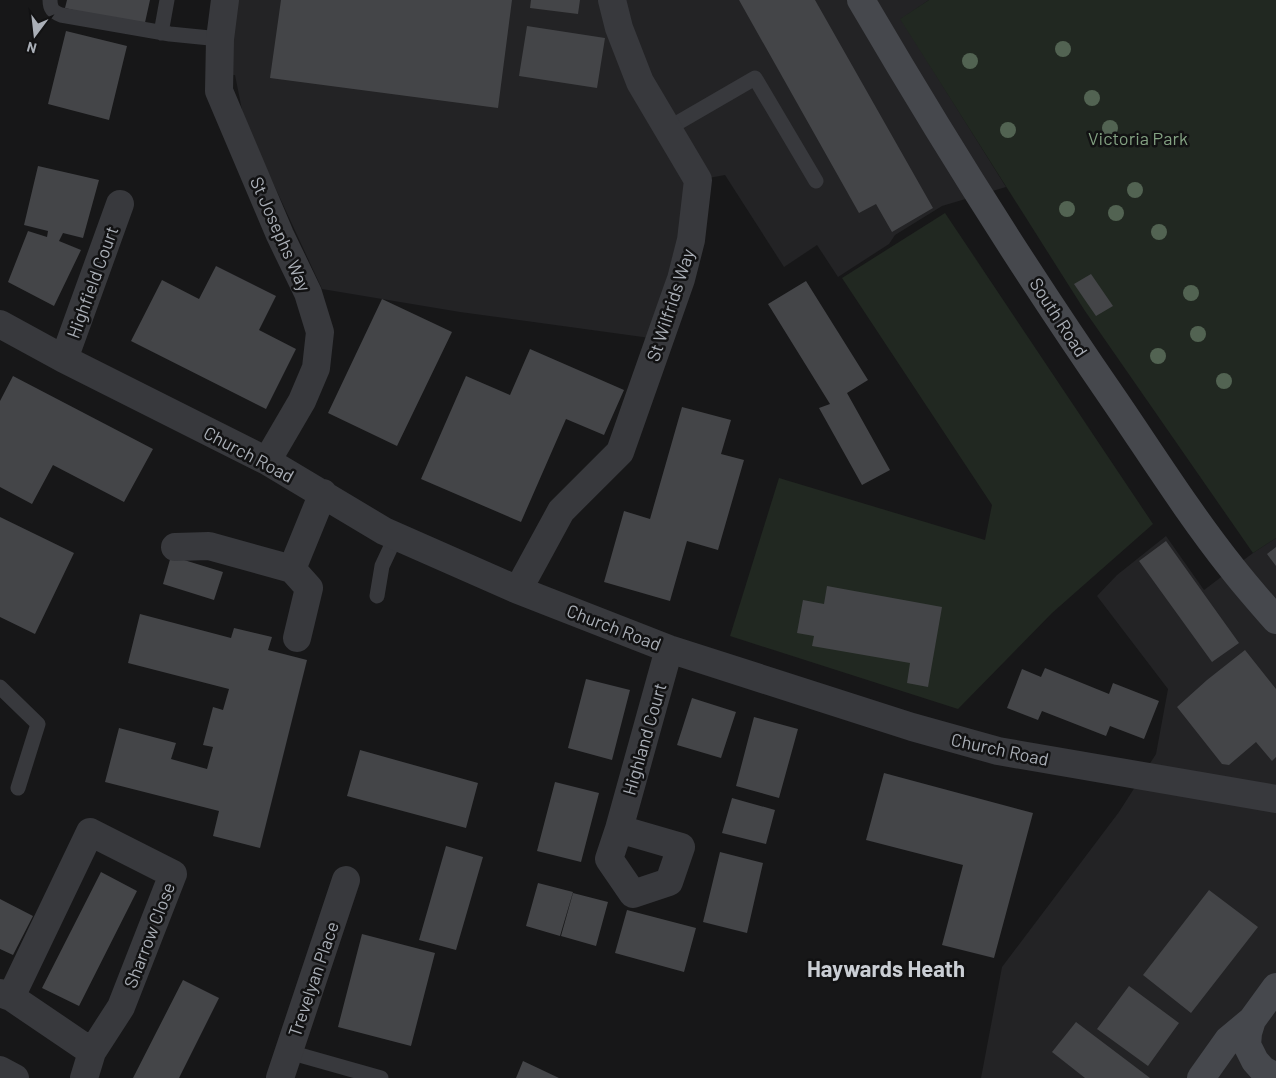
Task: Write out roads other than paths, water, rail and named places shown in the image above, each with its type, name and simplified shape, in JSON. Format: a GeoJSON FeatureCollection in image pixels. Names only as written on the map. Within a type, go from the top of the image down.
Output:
{"type":"FeatureCollection","features":[{"type":"Feature","properties":{"kind":"main road","name":"South Road"},"geometry":{"type":"LineString","coordinates":[[861,0],[892,54],[1000,228],[1095,372],[1196,520],[1232,568],[1276,620]]}},
{"type":"Feature","properties":{"kind":"main road"},"geometry":{"type":"LineString","coordinates":[[1201,1078],[1228,1040],[1252,1020],[1276,987]]}},
{"type":"Feature","properties":{"kind":"main road"},"geometry":{"type":"LineString","coordinates":[[1252,1020],[1247,1045],[1255,1062],[1263,1070],[1276,1078]]}},
{"type":"Feature","properties":{"kind":"street","name":"St Josephs Way"},"geometry":{"type":"LineString","coordinates":[[225,0],[220,39],[218,91],[280,235],[308,293],[320,332],[316,368],[302,400],[267,461]]}},
{"type":"Feature","properties":{"kind":"street","name":"St Wilfrids Way"},"geometry":{"type":"LineString","coordinates":[[518,590],[561,511],[620,452],[681,279],[692,240],[698,180],[640,82],[619,28],[612,0]]}},
{"type":"Feature","properties":{"kind":"street","name":"Highfield Court"},"geometry":{"type":"LineString","coordinates":[[64,360],[120,204]]}},
{"type":"Feature","properties":{"kind":"street","name":"Church Road"},"geometry":{"type":"LineString","coordinates":[[0,324],[64,360],[267,461],[384,531],[518,590],[669,649],[912,727],[998,750],[1276,799]]}},
{"type":"Feature","properties":{"kind":"street"},"geometry":{"type":"LineString","coordinates":[[292,569],[323,494]]}},
{"type":"Feature","properties":{"kind":"street"},"geometry":{"type":"LineString","coordinates":[[175,547],[209,546],[292,569],[309,588],[297,638]]}},
{"type":"Feature","properties":{"kind":"street","name":"Highland Court"},"geometry":{"type":"LineString","coordinates":[[619,829],[669,649]]}},
{"type":"Feature","properties":{"kind":"street","name":"Sharrow Close"},"geometry":{"type":"LineString","coordinates":[[84,1078],[92,1052],[121,1007],[173,874],[90,832],[5,995],[92,1052]]}},
{"type":"Feature","properties":{"kind":"street","name":"Trevelyan Place"},"geometry":{"type":"LineString","coordinates":[[280,1078],[346,880]]}},
{"type":"Feature","properties":{"kind":"street"},"geometry":{"type":"LineString","coordinates":[[0,1070],[15,1078]]}},
{"type":"Feature","properties":{"kind":"lane"},"geometry":{"type":"LineString","coordinates":[[50,0],[51,7],[55,13],[61,15],[162,33],[220,39]]}},
{"type":"Feature","properties":{"kind":"lane"},"geometry":{"type":"LineString","coordinates":[[162,33],[167,0]]}},
{"type":"Feature","properties":{"kind":"lane"},"geometry":{"type":"LineString","coordinates":[[667,129],[755,78],[816,181]]}},
{"type":"Feature","properties":{"kind":"lane"},"geometry":{"type":"LineString","coordinates":[[377,596],[382,566],[396,536]]}},
{"type":"Feature","properties":{"kind":"lane"},"geometry":{"type":"LineString","coordinates":[[0,687],[38,724],[18,788]]}},
{"type":"Feature","properties":{"kind":"lane"},"geometry":{"type":"LineString","coordinates":[[289,1052],[381,1078]]}},
{"type":"Feature","properties":{"kind":"district","name":"Haywards Heath"},"geometry":{"type":"Point","coordinates":[886,968]}},
{"type":"Feature","properties":{"kind":"park label","name":"Victoria Park"},"geometry":{"type":"Point","coordinates":[1138,138]}}]}
